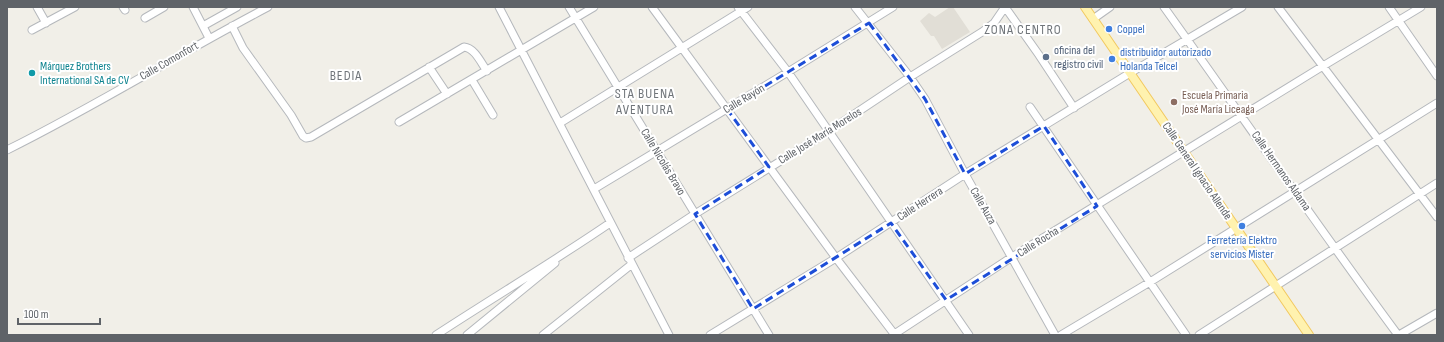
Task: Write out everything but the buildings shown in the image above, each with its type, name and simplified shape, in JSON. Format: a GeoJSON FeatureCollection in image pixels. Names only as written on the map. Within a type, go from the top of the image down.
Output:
{"type":"FeatureCollection","features":[{"type":"Feature","properties":{"kind":"main road","name":"Calle General Ignacio Allende"},"geometry":{"type":"LineString","coordinates":[[1084,7],[1309,335]]}},
{"type":"Feature","properties":{"kind":"street"},"geometry":{"type":"LineString","coordinates":[[37,7],[46,23]]}},
{"type":"Feature","properties":{"kind":"street"},"geometry":{"type":"LineString","coordinates":[[32,30],[75,7]]}},
{"type":"Feature","properties":{"kind":"street"},"geometry":{"type":"LineString","coordinates":[[145,18],[164,7]]}},
{"type":"Feature","properties":{"kind":"street"},"geometry":{"type":"LineString","coordinates":[[193,7],[209,38]]}},
{"type":"Feature","properties":{"kind":"street"},"geometry":{"type":"LineString","coordinates":[[203,26],[237,7]]}},
{"type":"Feature","properties":{"kind":"street","name":"Calle Comonfort"},"geometry":{"type":"LineString","coordinates":[[7,150],[72,117],[209,38],[268,7]]}},
{"type":"Feature","properties":{"kind":"street"},"geometry":{"type":"LineString","coordinates":[[499,7],[669,335]]}},
{"type":"Feature","properties":{"kind":"street","name":"Calle Nicolás Bravo"},"geometry":{"type":"LineString","coordinates":[[569,7],[769,335]]}},
{"type":"Feature","properties":{"kind":"street"},"geometry":{"type":"LineString","coordinates":[[399,122],[594,7]]}},
{"type":"Feature","properties":{"kind":"street"},"geometry":{"type":"LineString","coordinates":[[652,7],[894,335]]}},
{"type":"Feature","properties":{"kind":"street"},"geometry":{"type":"LineString","coordinates":[[560,123],[740,9],[748,7]]}},
{"type":"Feature","properties":{"kind":"street","name":"Calle Auza"},"geometry":{"type":"LineString","coordinates":[[855,7],[910,77],[929,105],[965,174],[1055,335]]}},
{"type":"Feature","properties":{"kind":"street","name":"Calle Rayón"},"geometry":{"type":"LineString","coordinates":[[594,189],[893,7]]}},
{"type":"Feature","properties":{"kind":"street"},"geometry":{"type":"LineString","coordinates":[[1005,7],[1074,108]]}},
{"type":"Feature","properties":{"kind":"street","name":"Calle José María Morelos"},"geometry":{"type":"LineString","coordinates":[[543,335],[630,261],[695,214],[829,131],[910,77],[982,32],[994,22],[1005,7]]}},
{"type":"Feature","properties":{"kind":"street"},"geometry":{"type":"LineString","coordinates":[[1093,19],[1110,7]]}},
{"type":"Feature","properties":{"kind":"street","name":"Calle Hermanos Aldama"},"geometry":{"type":"LineString","coordinates":[[1164,7],[1334,248],[1398,335]]}},
{"type":"Feature","properties":{"kind":"street","name":"Calle Herrera"},"geometry":{"type":"LineString","coordinates":[[710,335],[836,258],[965,174],[1130,73],[1242,7]]}},
{"type":"Feature","properties":{"kind":"street"},"geometry":{"type":"LineString","coordinates":[[1278,7],[1437,216]]}},
{"type":"Feature","properties":{"kind":"street"},"geometry":{"type":"LineString","coordinates":[[1390,7],[1437,76]]}},
{"type":"Feature","properties":{"kind":"street","name":"Calle Rocha"},"geometry":{"type":"LineString","coordinates":[[894,335],[1012,257],[1422,7]]}},
{"type":"Feature","properties":{"kind":"street"},"geometry":{"type":"LineString","coordinates":[[740,9],[788,72],[969,335]]}},
{"type":"Feature","properties":{"kind":"street"},"geometry":{"type":"LineString","coordinates":[[232,26],[243,48],[291,115],[303,136],[306,138],[311,137],[464,47],[468,47],[473,52],[487,71]]}},
{"type":"Feature","properties":{"kind":"street"},"geometry":{"type":"LineString","coordinates":[[429,67],[447,94]]}},
{"type":"Feature","properties":{"kind":"street"},"geometry":{"type":"LineString","coordinates":[[472,80],[493,114]]}},
{"type":"Feature","properties":{"kind":"street"},"geometry":{"type":"LineString","coordinates":[[1061,335],[1150,282],[1437,103]]}},
{"type":"Feature","properties":{"kind":"street"},"geometry":{"type":"LineString","coordinates":[[1030,107],[1186,335]]}},
{"type":"Feature","properties":{"kind":"street"},"geometry":{"type":"LineString","coordinates":[[1199,335],[1437,183]]}},
{"type":"Feature","properties":{"kind":"street"},"geometry":{"type":"LineString","coordinates":[[436,335],[513,284],[573,248],[610,223]]}},
{"type":"Feature","properties":{"kind":"street"},"geometry":{"type":"LineString","coordinates":[[467,335],[573,248]]}},
{"type":"Feature","properties":{"kind":"street"},"geometry":{"type":"LineString","coordinates":[[513,284],[520,293]]}},
{"type":"Feature","properties":{"kind":"street"},"geometry":{"type":"LineString","coordinates":[[1398,335],[1437,313]]}},
{"type":"Feature","properties":{"kind":"highlighted area"},"geometry":{"type":"Polygon","coordinates":[[[869,23],[925,99],[965,174],[1044,126],[1097,206],[946,300],[891,223],[753,309],[695,214],[769,167],[727,109],[869,23]]]}},
{"type":"Feature","properties":{"kind":"shaded area"},"geometry":{"type":"Polygon","coordinates":[[[950,7],[953,7],[970,32],[942,49],[934,36],[931,36],[920,21],[929,13],[935,17],[950,7]]]}},
{"type":"Feature","properties":{"kind":"place","name":"Coppel"},"geometry":{"type":"Point","coordinates":[1109,29]}},
{"type":"Feature","properties":{"kind":"place","name":"oficina del registro civil"},"geometry":{"type":"Point","coordinates":[1046,57]}},
{"type":"Feature","properties":{"kind":"place","name":"distribuidor autorizado Holanda Telcel"},"geometry":{"type":"Point","coordinates":[1112,59]}},
{"type":"Feature","properties":{"kind":"place","name":"Márquez Brothers International SA de CV"},"geometry":{"type":"Point","coordinates":[32,73]}},
{"type":"Feature","properties":{"kind":"place","name":"Escuela Primaria José María Liceaga"},"geometry":{"type":"Point","coordinates":[1174,102]}},
{"type":"Feature","properties":{"kind":"place","name":"Ferretería Elektro servicios Mister"},"geometry":{"type":"Point","coordinates":[1242,226]}},
{"type":"Feature","properties":{"kind":"district","name":"ZONA CENTRO"},"geometry":{"type":"Point","coordinates":[1023,29]}},
{"type":"Feature","properties":{"kind":"district","name":"BEDIA"},"geometry":{"type":"Point","coordinates":[346,75]}},
{"type":"Feature","properties":{"kind":"district","name":"STA BUENA AVENTURA"},"geometry":{"type":"Point","coordinates":[645,102]}}]}
